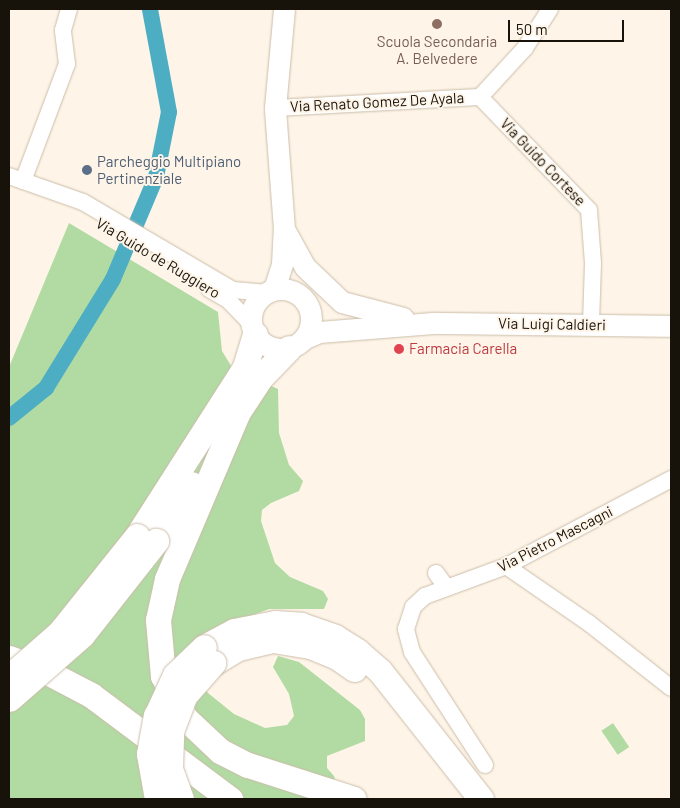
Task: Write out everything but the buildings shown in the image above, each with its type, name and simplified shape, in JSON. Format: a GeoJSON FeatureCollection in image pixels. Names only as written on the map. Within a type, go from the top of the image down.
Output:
{"type":"FeatureCollection","features":[{"type":"Feature","properties":{"kind":"highway"},"geometry":{"type":"LineString","coordinates":[[9,677],[60,632],[137,536],[245,367],[253,329]]}},
{"type":"Feature","properties":{"kind":"highway"},"geometry":{"type":"LineString","coordinates":[[9,699],[60,657],[107,606],[156,541],[261,377],[297,343]]}},
{"type":"Feature","properties":{"kind":"highway"},"geometry":{"type":"LineString","coordinates":[[237,414],[167,579],[158,620],[163,676],[185,718],[220,751],[248,765],[354,799]]}},
{"type":"Feature","properties":{"kind":"highway"},"geometry":{"type":"LineString","coordinates":[[157,799],[150,754],[156,716],[175,675],[208,655],[234,631],[275,623],[301,625],[335,637],[380,671],[473,797]]}},
{"type":"Feature","properties":{"kind":"highway"},"geometry":{"type":"LineString","coordinates":[[181,799],[170,768],[171,731],[185,695],[208,655]]}},
{"type":"Feature","properties":{"kind":"highway"},"geometry":{"type":"LineString","coordinates":[[9,658],[47,672],[91,695],[230,799]]}},
{"type":"Feature","properties":{"kind":"main road","name":"Via Luigi Caldieri"},"geometry":{"type":"LineString","coordinates":[[269,291],[282,264],[284,229],[275,108],[284,9]]}},
{"type":"Feature","properties":{"kind":"main road","name":"Via Luigi Caldieri"},"geometry":{"type":"LineString","coordinates":[[284,229],[305,267],[342,302],[382,315],[433,323]]}},
{"type":"Feature","properties":{"kind":"main road"},"geometry":{"type":"LineString","coordinates":[[292,290],[307,302],[312,320],[297,343],[270,347],[253,329],[253,306],[269,291],[292,290]]}},
{"type":"Feature","properties":{"kind":"main road","name":"Via Luigi Caldieri"},"geometry":{"type":"LineString","coordinates":[[297,343],[330,331],[433,323],[671,326]]}},
{"type":"Feature","properties":{"kind":"street"},"geometry":{"type":"LineString","coordinates":[[16,179],[67,64],[63,30],[69,9]]}},
{"type":"Feature","properties":{"kind":"street"},"geometry":{"type":"LineString","coordinates":[[480,96],[525,48],[543,12]]}},
{"type":"Feature","properties":{"kind":"street","name":"Via Renato Gomez De Ayala"},"geometry":{"type":"LineString","coordinates":[[275,108],[480,96]]}},
{"type":"Feature","properties":{"kind":"street","name":"Via Guido Cortese"},"geometry":{"type":"LineString","coordinates":[[480,96],[590,210],[593,263],[591,324]]}},
{"type":"Feature","properties":{"kind":"street","name":"Via Guido de Ruggiero"},"geometry":{"type":"LineString","coordinates":[[16,179],[84,202],[232,290],[269,291]]}},
{"type":"Feature","properties":{"kind":"street","name":"Via Guido de Ruggiero"},"geometry":{"type":"LineString","coordinates":[[62,196],[77,211],[228,300],[253,329]]}},
{"type":"Feature","properties":{"kind":"street","name":"Via Pietro Mascagni"},"geometry":{"type":"LineString","coordinates":[[485,765],[416,659],[408,640],[407,618],[413,607],[425,596],[506,566],[671,479]]}},
{"type":"Feature","properties":{"kind":"street"},"geometry":{"type":"LineString","coordinates":[[506,566],[590,624],[671,688]]}},
{"type":"Feature","properties":{"kind":"street"},"geometry":{"type":"LineString","coordinates":[[436,572],[446,587]]}},
{"type":"Feature","properties":{"kind":"green space"},"geometry":{"type":"Polygon","coordinates":[[[69,223],[218,312],[222,351],[233,369],[278,389],[279,433],[289,465],[303,481],[299,491],[271,503],[262,510],[261,521],[275,563],[290,577],[323,591],[328,599],[324,609],[269,609],[203,634],[180,657],[208,693],[234,714],[265,728],[287,725],[294,716],[289,694],[273,667],[278,656],[299,662],[360,710],[365,719],[365,741],[327,756],[327,768],[334,776],[340,799],[9,799],[9,367],[69,223]]]}},
{"type":"Feature","properties":{"kind":"green space"},"geometry":{"type":"Polygon","coordinates":[[[613,723],[629,747],[618,755],[601,731],[613,723]]]}},
{"type":"Feature","properties":{"kind":"waterway"},"geometry":{"type":"LineString","coordinates":[[9,418],[46,388],[113,279],[156,177],[169,112],[150,9]]}},
{"type":"Feature","properties":{"kind":"place","name":"Scuola Secondaria A. Belvedere"},"geometry":{"type":"Point","coordinates":[437,24]}},
{"type":"Feature","properties":{"kind":"place","name":"Parcheggio Multipiano Pertinenziale"},"geometry":{"type":"Point","coordinates":[87,170]}},
{"type":"Feature","properties":{"kind":"place","name":"Farmacia Carella"},"geometry":{"type":"Point","coordinates":[399,349]}}]}
